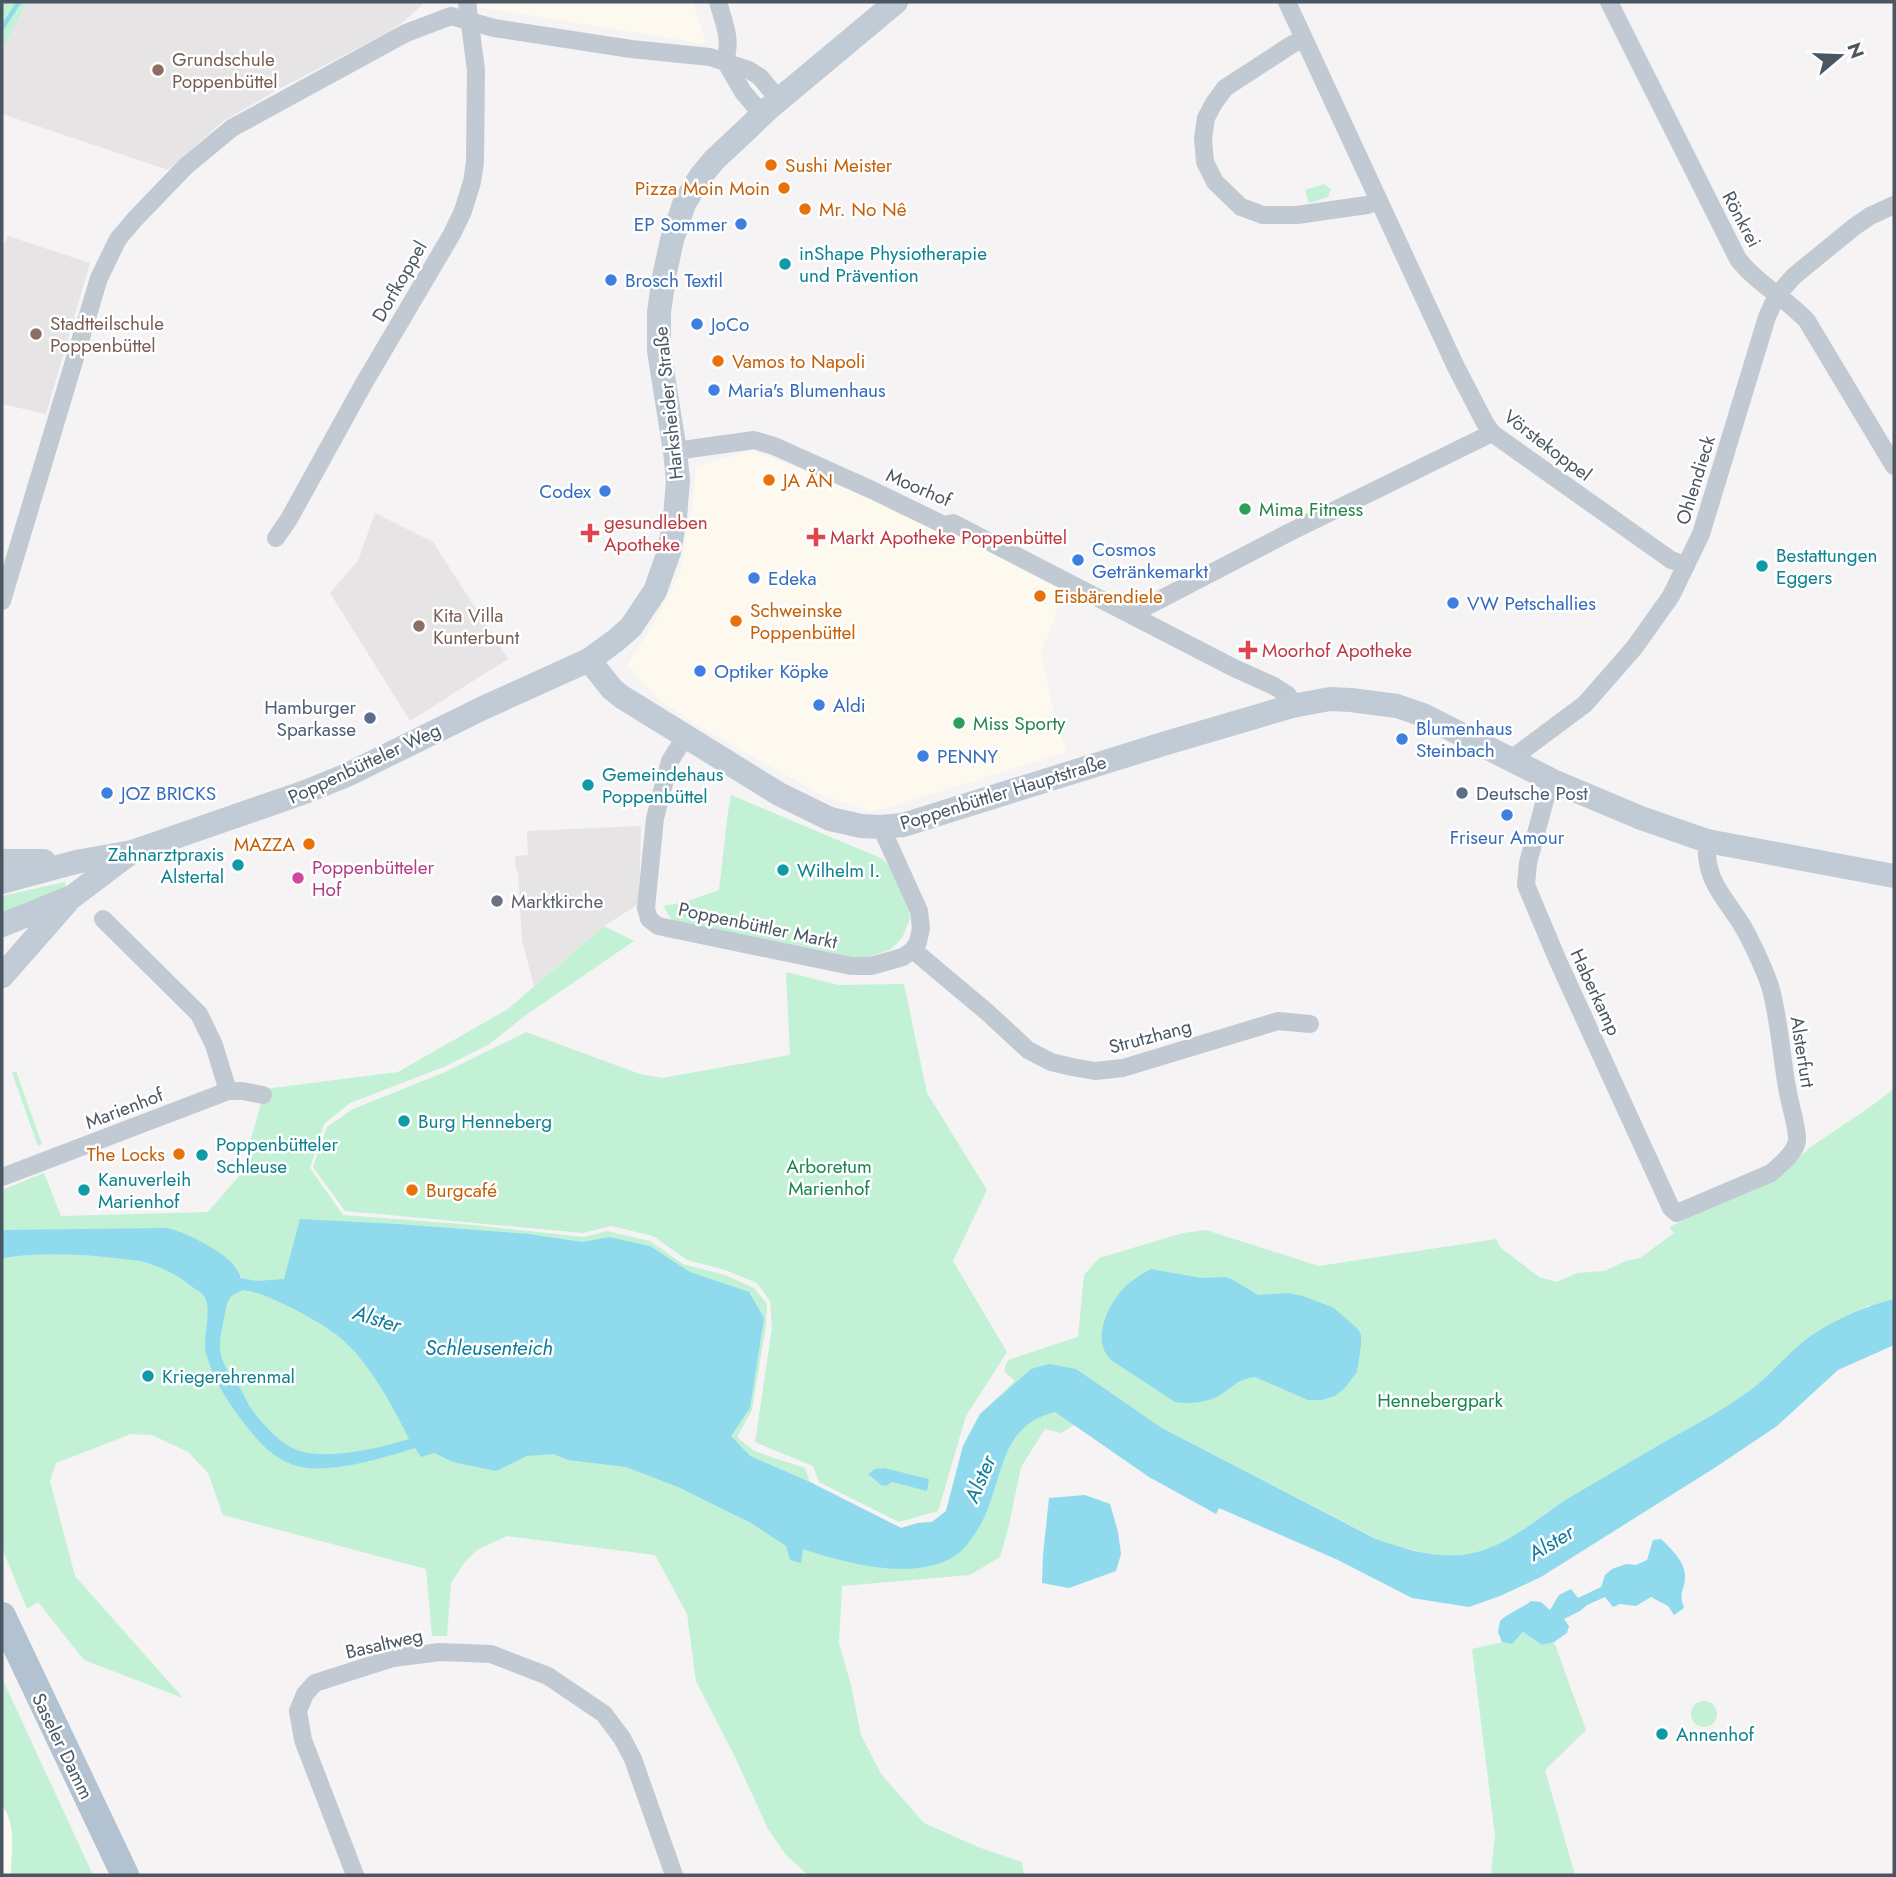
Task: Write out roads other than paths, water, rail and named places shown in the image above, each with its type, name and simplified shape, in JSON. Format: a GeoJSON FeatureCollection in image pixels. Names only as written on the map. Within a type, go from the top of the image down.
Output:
{"type":"FeatureCollection","features":[{"type":"Feature","properties":{"kind":"main road","name":"Harksheider Straße"},"geometry":{"type":"LineString","coordinates":[[589,660],[631,626],[655,591],[669,552],[675,518],[677,480],[659,351],[659,312],[672,240],[684,204],[700,177],[715,159],[771,107],[896,2]]}},
{"type":"Feature","properties":{"kind":"main road","name":"Poppenbüttler Hauptstraße"},"geometry":{"type":"LineString","coordinates":[[589,660],[612,689],[685,737],[779,794],[830,820],[861,826],[881,828],[903,825],[1292,706],[1330,699],[1351,699],[1396,706],[1440,722],[1553,781],[1641,818],[1707,841],[1894,876]]}},
{"type":"Feature","properties":{"kind":"main road","name":"Poppenbütteler Weg"},"geometry":{"type":"LineString","coordinates":[[2,882],[76,862],[132,852],[305,792],[347,775],[458,719],[589,660]]}},
{"type":"Feature","properties":{"kind":"main road","name":"Poppenbütteler Weg"},"geometry":{"type":"LineString","coordinates":[[2,925],[72,897],[132,852]]}},
{"type":"Feature","properties":{"kind":"main road"},"geometry":{"type":"LineString","coordinates":[[2,861],[76,862]]}},
{"type":"Feature","properties":{"kind":"main road"},"geometry":{"type":"LineString","coordinates":[[2,976],[72,897]]}},
{"type":"Feature","properties":{"kind":"main road","name":"Saseler Damm"},"geometry":{"type":"LineString","coordinates":[[2,1616],[125,1875]]}},
{"type":"Feature","properties":{"kind":"street","name":"Dorfkoppel"},"geometry":{"type":"LineString","coordinates":[[276,538],[463,211],[475,162],[476,69],[467,2]]}},
{"type":"Feature","properties":{"kind":"street"},"geometry":{"type":"LineString","coordinates":[[718,2],[729,50],[725,61]]}},
{"type":"Feature","properties":{"kind":"street","name":"Vörstekoppel"},"geometry":{"type":"LineString","coordinates":[[1287,2],[1471,397],[1492,433],[1660,552],[1686,565]]}},
{"type":"Feature","properties":{"kind":"street","name":"Rönkrei"},"geometry":{"type":"LineString","coordinates":[[1609,2],[1738,259],[1758,282],[1795,309],[1812,328],[1894,466]]}},
{"type":"Feature","properties":{"kind":"street"},"geometry":{"type":"LineString","coordinates":[[2,601],[99,278],[118,239],[135,219],[186,166],[232,128],[406,33],[452,16],[494,28],[725,61],[749,70],[760,78],[771,107]]}},
{"type":"Feature","properties":{"kind":"street"},"geometry":{"type":"LineString","coordinates":[[1303,38],[1221,92],[1206,118],[1203,151],[1205,162],[1215,182],[1241,207],[1264,215],[1297,215],[1379,201]]}},
{"type":"Feature","properties":{"kind":"street","name":"Ohlendieck"},"geometry":{"type":"LineString","coordinates":[[1510,760],[1569,717],[1597,692],[1671,596],[1701,534],[1767,317],[1777,295],[1794,276],[1854,227],[1894,205]]}},
{"type":"Feature","properties":{"kind":"street"},"geometry":{"type":"LineString","coordinates":[[1133,616],[1290,532],[1492,433]]}},
{"type":"Feature","properties":{"kind":"street","name":"Moorhof"},"geometry":{"type":"LineString","coordinates":[[675,451],[754,440],[774,446],[944,524],[953,523],[1234,668],[1273,685],[1288,695],[1292,706]]}},
{"type":"Feature","properties":{"kind":"street","name":"Poppenbüttler Markt"},"geometry":{"type":"LineString","coordinates":[[685,737],[670,761],[655,818],[646,908],[649,919],[658,926],[851,966],[885,963],[903,957],[913,950]]}},
{"type":"Feature","properties":{"kind":"street","name":"Haberkamp"},"geometry":{"type":"LineString","coordinates":[[1553,781],[1545,800],[1528,863],[1526,885],[1665,1196],[1676,1213]]}},
{"type":"Feature","properties":{"kind":"street"},"geometry":{"type":"LineString","coordinates":[[881,828],[919,911],[921,928],[913,950]]}},
{"type":"Feature","properties":{"kind":"street","name":"Alsterfurt"},"geometry":{"type":"LineString","coordinates":[[1676,1213],[1771,1173],[1783,1163],[1797,1141],[1770,986],[1750,938],[1716,888],[1706,856],[1707,841]]}},
{"type":"Feature","properties":{"kind":"street"},"geometry":{"type":"LineString","coordinates":[[103,919],[199,1014],[214,1045],[228,1091]]}},
{"type":"Feature","properties":{"kind":"street","name":"Strutzhang"},"geometry":{"type":"LineString","coordinates":[[913,950],[1028,1050],[1051,1062],[1072,1067],[1095,1071],[1123,1068],[1279,1021],[1310,1024]]}},
{"type":"Feature","properties":{"kind":"street","name":"Marienhof"},"geometry":{"type":"LineString","coordinates":[[2,1177],[228,1091],[263,1095]]}},
{"type":"Feature","properties":{"kind":"street","name":"Basaltweg"},"geometry":{"type":"LineString","coordinates":[[355,1875],[303,1740],[298,1711],[305,1694],[315,1683],[393,1658],[440,1652],[491,1654],[548,1676],[604,1714],[622,1738],[633,1759],[674,1875]]}},
{"type":"Feature","properties":{"kind":"water"},"geometry":{"type":"Polygon","coordinates":[[[300,1219],[529,1234],[582,1242],[609,1237],[650,1246],[690,1272],[749,1292],[764,1318],[750,1408],[731,1436],[750,1456],[810,1482],[901,1528],[932,1522],[946,1511],[963,1446],[980,1414],[1031,1369],[1049,1364],[1076,1369],[1162,1428],[1374,1538],[1411,1550],[1448,1555],[1473,1553],[1511,1537],[1569,1498],[1731,1403],[1760,1383],[1804,1341],[1841,1318],[1894,1299],[1894,1345],[1838,1370],[1777,1426],[1541,1577],[1469,1607],[1412,1598],[1338,1560],[1219,1508],[1216,1514],[1149,1477],[1055,1412],[1024,1427],[1015,1439],[1007,1452],[984,1518],[964,1548],[938,1564],[920,1568],[879,1568],[803,1549],[801,1563],[790,1560],[786,1546],[751,1523],[678,1487],[626,1467],[568,1460],[553,1454],[527,1456],[496,1471],[453,1462],[434,1453],[421,1457],[415,1448],[353,1465],[319,1468],[291,1464],[269,1451],[256,1438],[235,1411],[212,1371],[205,1339],[207,1301],[200,1292],[181,1278],[157,1266],[139,1261],[62,1254],[2,1258],[2,1230],[167,1228],[191,1237],[225,1256],[240,1278],[257,1281],[284,1279],[300,1219]],[[251,1291],[238,1292],[229,1300],[221,1336],[221,1355],[226,1369],[250,1407],[277,1438],[297,1450],[323,1454],[368,1449],[409,1439],[372,1374],[344,1341],[294,1309],[251,1291]]]}},
{"type":"Feature","properties":{"kind":"water"},"geometry":{"type":"Polygon","coordinates":[[[1151,1269],[1201,1278],[1226,1277],[1258,1295],[1288,1293],[1334,1308],[1358,1329],[1361,1335],[1357,1372],[1335,1396],[1322,1400],[1308,1400],[1255,1377],[1239,1382],[1209,1400],[1175,1402],[1111,1360],[1102,1344],[1107,1314],[1117,1296],[1129,1283],[1151,1269]]]}},
{"type":"Feature","properties":{"kind":"water"},"geometry":{"type":"Polygon","coordinates":[[[884,1468],[929,1479],[927,1491],[892,1482],[886,1486],[881,1485],[868,1474],[875,1469],[884,1468]]]}},
{"type":"Feature","properties":{"kind":"water"},"geometry":{"type":"Polygon","coordinates":[[[1085,1495],[1110,1504],[1121,1554],[1116,1571],[1069,1588],[1042,1583],[1049,1498],[1085,1495]]]}},
{"type":"Feature","properties":{"kind":"water"},"geometry":{"type":"Polygon","coordinates":[[[1661,1539],[1676,1555],[1684,1570],[1684,1608],[1674,1615],[1668,1606],[1651,1597],[1636,1606],[1620,1604],[1613,1607],[1605,1597],[1564,1619],[1569,1626],[1567,1633],[1554,1642],[1542,1645],[1523,1632],[1512,1644],[1502,1642],[1498,1632],[1500,1621],[1508,1615],[1531,1601],[1541,1602],[1550,1610],[1559,1595],[1571,1589],[1578,1598],[1601,1587],[1605,1575],[1612,1569],[1626,1564],[1636,1565],[1647,1560],[1653,1540],[1661,1539]]]}},
{"type":"Feature","properties":{"kind":"waterway"},"geometry":{"type":"LineString","coordinates":[[2,28],[19,2]]}},
{"type":"Feature","properties":{"kind":"place","name":"Grundschule Poppenbüttel"},"geometry":{"type":"Point","coordinates":[158,70]}},
{"type":"Feature","properties":{"kind":"place","name":"Sushi Meister"},"geometry":{"type":"Point","coordinates":[771,165]}},
{"type":"Feature","properties":{"kind":"place","name":"Pizza Moin Moin"},"geometry":{"type":"Point","coordinates":[784,188]}},
{"type":"Feature","properties":{"kind":"place","name":"Mr. No Nê"},"geometry":{"type":"Point","coordinates":[805,209]}},
{"type":"Feature","properties":{"kind":"place","name":"EP Sommer"},"geometry":{"type":"Point","coordinates":[741,224]}},
{"type":"Feature","properties":{"kind":"place","name":"inShape Physiotherapie und Prävention"},"geometry":{"type":"Point","coordinates":[785,264]}},
{"type":"Feature","properties":{"kind":"place","name":"Brosch Textil"},"geometry":{"type":"Point","coordinates":[611,280]}},
{"type":"Feature","properties":{"kind":"place","name":"JoCo"},"geometry":{"type":"Point","coordinates":[697,324]}},
{"type":"Feature","properties":{"kind":"place","name":"Stadtteilschule Poppenbüttel"},"geometry":{"type":"Point","coordinates":[36,334]}},
{"type":"Feature","properties":{"kind":"place","name":"Vamos to Napoli"},"geometry":{"type":"Point","coordinates":[718,361]}},
{"type":"Feature","properties":{"kind":"place","name":"Maria's Blumenhaus"},"geometry":{"type":"Point","coordinates":[714,390]}},
{"type":"Feature","properties":{"kind":"place","name":"JA ĂN"},"geometry":{"type":"Point","coordinates":[769,480]}},
{"type":"Feature","properties":{"kind":"place","name":"Codex"},"geometry":{"type":"Point","coordinates":[605,491]}},
{"type":"Feature","properties":{"kind":"place","name":"Mima Fitness"},"geometry":{"type":"Point","coordinates":[1245,509]}},
{"type":"Feature","properties":{"kind":"place","name":"gesundleben Apotheke"},"geometry":{"type":"Point","coordinates":[590,533]}},
{"type":"Feature","properties":{"kind":"place","name":"Markt Apotheke Poppenbüttel"},"geometry":{"type":"Point","coordinates":[816,537]}},
{"type":"Feature","properties":{"kind":"place","name":"Cosmos Getränkemarkt"},"geometry":{"type":"Point","coordinates":[1078,560]}},
{"type":"Feature","properties":{"kind":"place","name":"Bestattungen Eggers"},"geometry":{"type":"Point","coordinates":[1762,566]}},
{"type":"Feature","properties":{"kind":"place","name":"Edeka"},"geometry":{"type":"Point","coordinates":[754,578]}},
{"type":"Feature","properties":{"kind":"place","name":"Eisbärendiele"},"geometry":{"type":"Point","coordinates":[1040,596]}},
{"type":"Feature","properties":{"kind":"place","name":"VW Petschallies"},"geometry":{"type":"Point","coordinates":[1453,603]}},
{"type":"Feature","properties":{"kind":"place","name":"Schweinske Poppenbüttel"},"geometry":{"type":"Point","coordinates":[736,621]}},
{"type":"Feature","properties":{"kind":"place","name":"Kita Villa Kunterbunt"},"geometry":{"type":"Point","coordinates":[419,626]}},
{"type":"Feature","properties":{"kind":"place","name":"Moorhof Apotheke"},"geometry":{"type":"Point","coordinates":[1248,650]}},
{"type":"Feature","properties":{"kind":"place","name":"Optiker Köpke"},"geometry":{"type":"Point","coordinates":[700,671]}},
{"type":"Feature","properties":{"kind":"place","name":"Aldi"},"geometry":{"type":"Point","coordinates":[819,705]}},
{"type":"Feature","properties":{"kind":"place","name":"Hamburger Sparkasse"},"geometry":{"type":"Point","coordinates":[370,718]}},
{"type":"Feature","properties":{"kind":"place","name":"Miss Sporty"},"geometry":{"type":"Point","coordinates":[959,723]}},
{"type":"Feature","properties":{"kind":"place","name":"Blumenhaus Steinbach"},"geometry":{"type":"Point","coordinates":[1402,739]}},
{"type":"Feature","properties":{"kind":"place","name":"PENNY"},"geometry":{"type":"Point","coordinates":[923,756]}},
{"type":"Feature","properties":{"kind":"place","name":"Gemeindehaus Poppenbüttel"},"geometry":{"type":"Point","coordinates":[588,785]}},
{"type":"Feature","properties":{"kind":"place","name":"JOZ BRICKS"},"geometry":{"type":"Point","coordinates":[107,793]}},
{"type":"Feature","properties":{"kind":"place","name":"Deutsche Post"},"geometry":{"type":"Point","coordinates":[1462,793]}},
{"type":"Feature","properties":{"kind":"place","name":"Friseur Amour"},"geometry":{"type":"Point","coordinates":[1507,815]}},
{"type":"Feature","properties":{"kind":"place","name":"MAZZA"},"geometry":{"type":"Point","coordinates":[309,844]}},
{"type":"Feature","properties":{"kind":"place","name":"Zahnarztpraxis Alstertal"},"geometry":{"type":"Point","coordinates":[238,865]}},
{"type":"Feature","properties":{"kind":"place","name":"Wilhelm I."},"geometry":{"type":"Point","coordinates":[783,870]}},
{"type":"Feature","properties":{"kind":"place","name":"Poppenbütteler Hof"},"geometry":{"type":"Point","coordinates":[298,878]}},
{"type":"Feature","properties":{"kind":"place","name":"Marktkirche"},"geometry":{"type":"Point","coordinates":[497,901]}},
{"type":"Feature","properties":{"kind":"place","name":"Burg Henneberg"},"geometry":{"type":"Point","coordinates":[404,1121]}},
{"type":"Feature","properties":{"kind":"place","name":"The Locks"},"geometry":{"type":"Point","coordinates":[179,1154]}},
{"type":"Feature","properties":{"kind":"place","name":"Poppenbütteler Schleuse"},"geometry":{"type":"Point","coordinates":[202,1155]}},
{"type":"Feature","properties":{"kind":"place","name":"Kanuverleih Marienhof"},"geometry":{"type":"Point","coordinates":[84,1190]}},
{"type":"Feature","properties":{"kind":"place","name":"Burgcafé"},"geometry":{"type":"Point","coordinates":[412,1190]}},
{"type":"Feature","properties":{"kind":"place","name":"Kriegerehrenmal"},"geometry":{"type":"Point","coordinates":[148,1376]}},
{"type":"Feature","properties":{"kind":"place","name":"Annenhof"},"geometry":{"type":"Point","coordinates":[1662,1734]}},
{"type":"Feature","properties":{"kind":"park label","name":"Arboretum Marienhof"},"geometry":{"type":"Point","coordinates":[829,1177]}},
{"type":"Feature","properties":{"kind":"park label","name":"Hennebergpark"},"geometry":{"type":"Point","coordinates":[1440,1400]}},
{"type":"Feature","properties":{"kind":"water label","name":"Alster"},"geometry":{"type":"Point","coordinates":[377,1319]}},
{"type":"Feature","properties":{"kind":"water label","name":"Schleusenteich"},"geometry":{"type":"Point","coordinates":[489,1348]}},
{"type":"Feature","properties":{"kind":"water label","name":"Alster"},"geometry":{"type":"Point","coordinates":[980,1479]}},
{"type":"Feature","properties":{"kind":"water label","name":"Alster"},"geometry":{"type":"Point","coordinates":[1551,1543]}}]}
